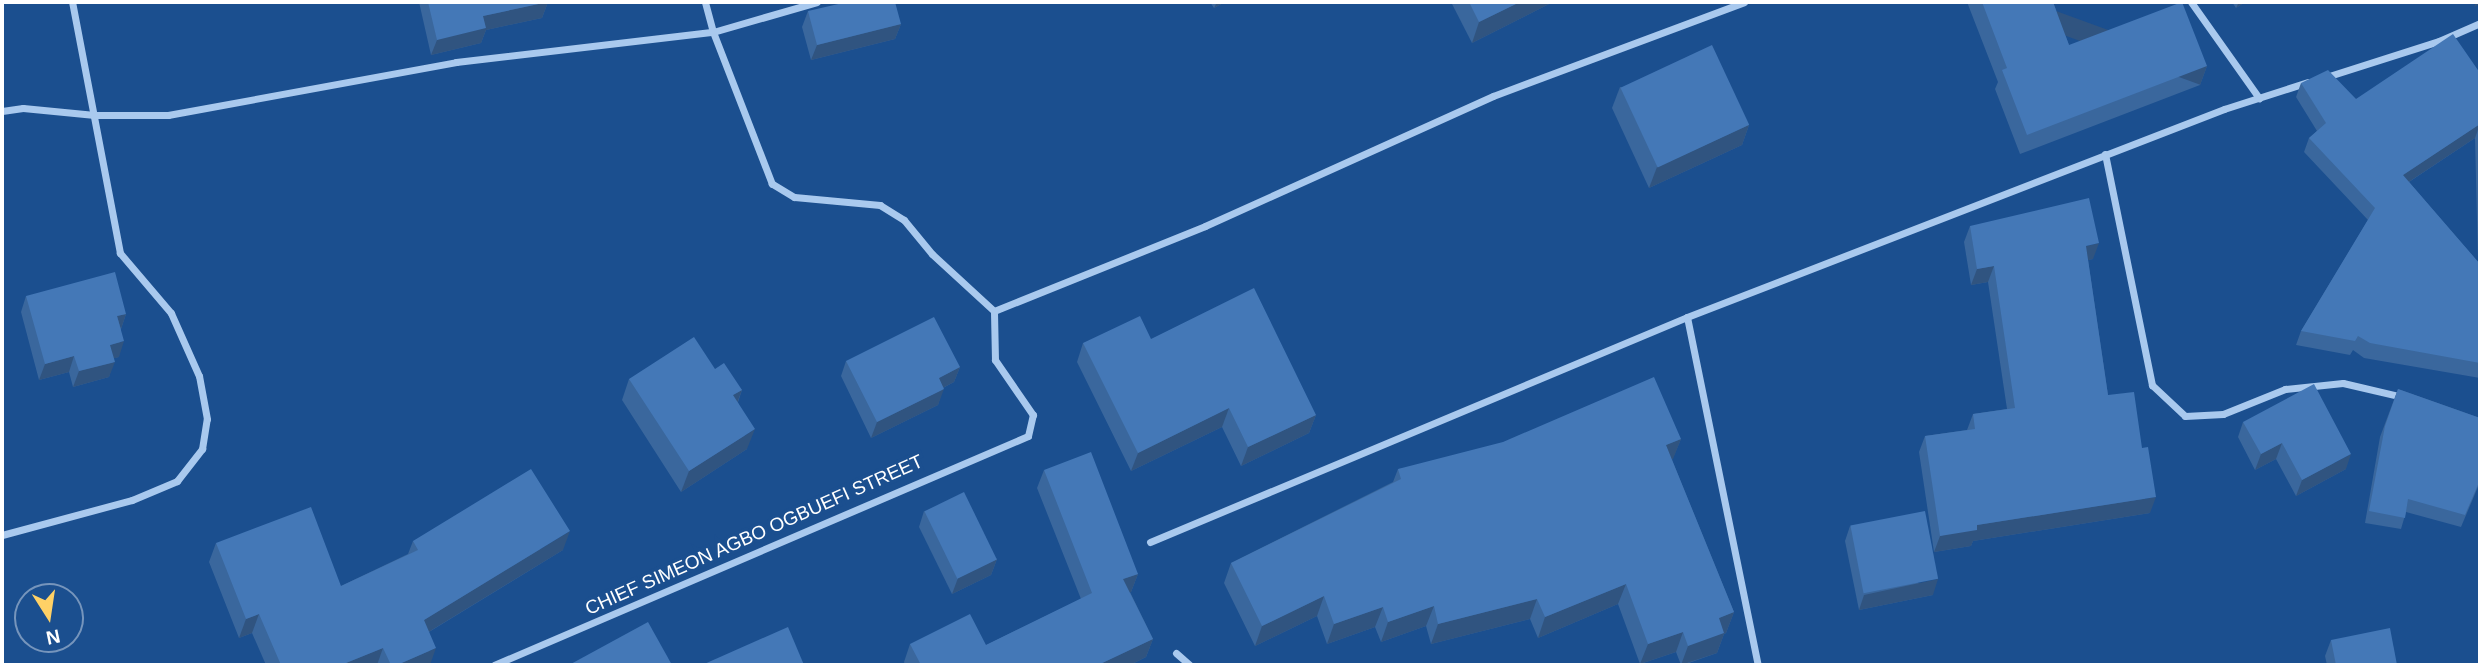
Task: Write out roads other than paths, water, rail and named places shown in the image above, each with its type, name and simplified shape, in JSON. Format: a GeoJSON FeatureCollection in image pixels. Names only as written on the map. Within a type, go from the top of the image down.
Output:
{"type":"FeatureCollection","features":[{"type":"Feature","properties":{"kind":"street"},"geometry":{"type":"LineString","coordinates":[[2,536],[132,500],[177,481],[202,449],[207,419],[199,376],[170,313],[120,253],[72,2]]}},
{"type":"Feature","properties":{"kind":"street"},"geometry":{"type":"LineString","coordinates":[[705,2],[713,32],[772,184],[793,197],[880,205],[904,219],[932,254],[994,311],[1205,226],[1493,96],[1744,2]]}},
{"type":"Feature","properties":{"kind":"street"},"geometry":{"type":"LineString","coordinates":[[2,111],[23,107],[95,116],[168,115],[456,62],[713,32],[817,2]]}},
{"type":"Feature","properties":{"kind":"street"},"geometry":{"type":"LineString","coordinates":[[2191,2],[2259,98]]}},
{"type":"Feature","properties":{"kind":"street"},"geometry":{"type":"LineString","coordinates":[[1150,542],[1687,317],[2105,155],[2259,98],[2439,41],[2480,23]]}},
{"type":"Feature","properties":{"kind":"street"},"geometry":{"type":"LineString","coordinates":[[2105,155],[2152,385],[2185,416],[2223,414],[2285,390],[2343,383],[2406,397]]}},
{"type":"Feature","properties":{"kind":"street","name":"CHIEF SIMEON AGBO OGBUEFI STREET"},"geometry":{"type":"LineString","coordinates":[[494,665],[1028,436],[1033,415],[995,360],[994,311]]}},
{"type":"Feature","properties":{"kind":"street"},"geometry":{"type":"LineString","coordinates":[[1687,317],[1758,665]]}},
{"type":"Feature","properties":{"kind":"street"},"geometry":{"type":"LineString","coordinates":[[1176,653],[1189,665]]}}]}
